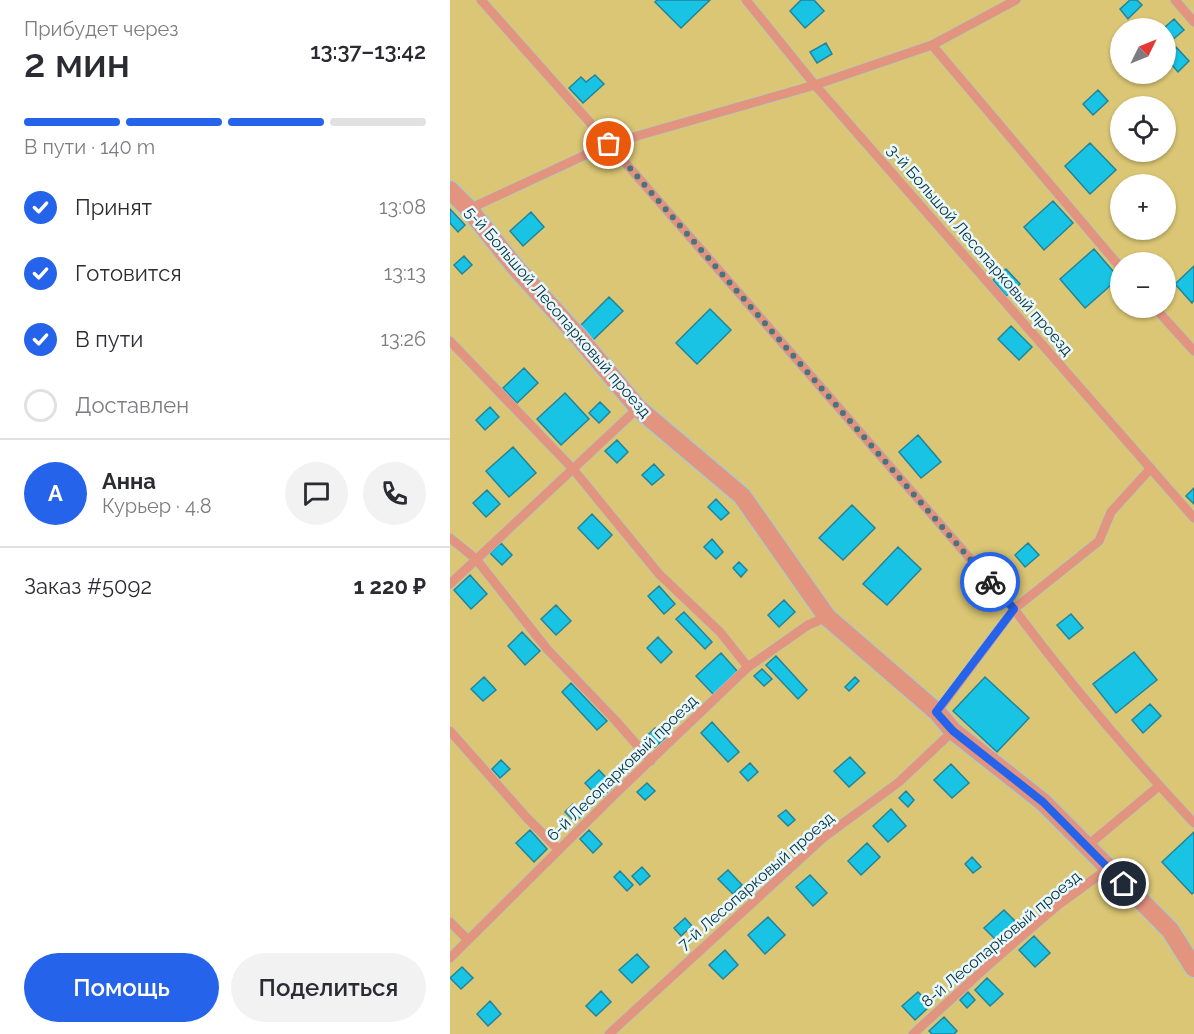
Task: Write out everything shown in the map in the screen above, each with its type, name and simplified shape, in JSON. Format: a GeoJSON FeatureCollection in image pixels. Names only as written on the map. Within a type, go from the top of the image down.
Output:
{"type":"FeatureCollection","features":[{"type":"Feature","properties":{"kind":"street","name":"5-й Большой Лесопарковый проезд"},"geometry":{"type":"LineString","coordinates":[[450,190],[469,209],[516,268],[577,335],[638,408],[742,496],[828,617],[936,712],[953,731],[1043,802],[1170,930],[1194,968]]}},
{"type":"Feature","properties":{"kind":"lane"},"geometry":{"type":"LineString","coordinates":[[481,0],[1014,609],[1055,664],[1159,786],[1194,823]]}},
{"type":"Feature","properties":{"kind":"lane","name":"3-й Большой Лесопарковый проезд"},"geometry":{"type":"LineString","coordinates":[[746,0],[815,85],[1194,519]]}},
{"type":"Feature","properties":{"kind":"lane"},"geometry":{"type":"LineString","coordinates":[[469,209],[609,144],[815,85],[932,45],[1016,0]]}},
{"type":"Feature","properties":{"kind":"lane"},"geometry":{"type":"LineString","coordinates":[[1175,0],[1194,22]]}},
{"type":"Feature","properties":{"kind":"lane"},"geometry":{"type":"LineString","coordinates":[[932,45],[1110,255]]}},
{"type":"Feature","properties":{"kind":"lane"},"geometry":{"type":"LineString","coordinates":[[1164,318],[1194,351]]}},
{"type":"Feature","properties":{"kind":"lane"},"geometry":{"type":"LineString","coordinates":[[450,341],[573,469],[659,574],[720,632],[748,667]]}},
{"type":"Feature","properties":{"kind":"lane"},"geometry":{"type":"LineString","coordinates":[[450,584],[638,408]]}},
{"type":"Feature","properties":{"kind":"lane"},"geometry":{"type":"LineString","coordinates":[[936,712],[1014,609],[1099,541],[1111,512],[1151,468]]}},
{"type":"Feature","properties":{"kind":"lane"},"geometry":{"type":"LineString","coordinates":[[450,538],[476,559],[547,650],[616,721],[651,761]]}},
{"type":"Feature","properties":{"kind":"lane","name":"6-й Лесопарковый проезд"},"geometry":{"type":"LineString","coordinates":[[450,958],[748,667],[808,625],[828,617]]}},
{"type":"Feature","properties":{"kind":"lane"},"geometry":{"type":"LineString","coordinates":[[450,731],[527,818],[559,850]]}},
{"type":"Feature","properties":{"kind":"lane","name":"7-й Лесопарковый проезд"},"geometry":{"type":"LineString","coordinates":[[609,1034],[823,838],[899,782],[953,731]]}},
{"type":"Feature","properties":{"kind":"lane"},"geometry":{"type":"LineString","coordinates":[[1087,846],[1159,786]]}},
{"type":"Feature","properties":{"kind":"lane","name":"8-й Лесопарковый проезд"},"geometry":{"type":"LineString","coordinates":[[913,1034],[1058,905],[1109,868]]}},
{"type":"Feature","properties":{"kind":"lane"},"geometry":{"type":"LineString","coordinates":[[450,922],[468,940]]}},
{"type":"Feature","properties":{"kind":"shaded area"},"geometry":{"type":"Polygon","coordinates":[[[450,0],[1194,0],[1194,1034],[450,1034],[450,0]]]}},
{"type":"Feature","properties":{"kind":"building"},"geometry":{"type":"Polygon","coordinates":[[[657,0],[710,0],[681,28],[655,2],[657,0]]]}},
{"type":"Feature","properties":{"kind":"building"},"geometry":{"type":"Polygon","coordinates":[[[801,0],[814,0],[824,11],[805,28],[790,11],[801,0]]]}},
{"type":"Feature","properties":{"kind":"building"},"geometry":{"type":"Polygon","coordinates":[[[1130,0],[1137,0],[1142,5],[1129,18],[1120,9],[1130,0]]]}},
{"type":"Feature","properties":{"kind":"building"},"geometry":{"type":"Polygon","coordinates":[[[1176,21],[1184,30],[1176,37],[1176,21]]]}},
{"type":"Feature","properties":{"kind":"building"},"geometry":{"type":"Polygon","coordinates":[[[826,43],[832,54],[817,63],[810,52],[826,43]]]}},
{"type":"Feature","properties":{"kind":"building"},"geometry":{"type":"Polygon","coordinates":[[[1176,47],[1189,61],[1178,72],[1176,70],[1176,47]]]}},
{"type":"Feature","properties":{"kind":"building"},"geometry":{"type":"Polygon","coordinates":[[[595,75],[604,84],[583,103],[569,88],[581,77],[586,82],[595,75]]]}},
{"type":"Feature","properties":{"kind":"building"},"geometry":{"type":"Polygon","coordinates":[[[1098,90],[1108,101],[1093,115],[1083,104],[1098,90]]]}},
{"type":"Feature","properties":{"kind":"building"},"geometry":{"type":"Polygon","coordinates":[[[1090,143],[1116,170],[1090,194],[1065,166],[1090,143]]]}},
{"type":"Feature","properties":{"kind":"building"},"geometry":{"type":"Polygon","coordinates":[[[1053,201],[1073,223],[1044,250],[1024,227],[1053,201]]]}},
{"type":"Feature","properties":{"kind":"building"},"geometry":{"type":"Polygon","coordinates":[[[450,209],[465,225],[458,232],[450,223],[450,209]]]}},
{"type":"Feature","properties":{"kind":"building"},"geometry":{"type":"Polygon","coordinates":[[[531,212],[544,227],[523,246],[510,231],[531,212]]]}},
{"type":"Feature","properties":{"kind":"building"},"geometry":{"type":"Polygon","coordinates":[[[1094,249],[1110,268],[1110,286],[1085,308],[1060,279],[1094,249]]]}},
{"type":"Feature","properties":{"kind":"building"},"geometry":{"type":"Polygon","coordinates":[[[464,256],[472,265],[462,274],[454,265],[464,256]]]}},
{"type":"Feature","properties":{"kind":"building"},"geometry":{"type":"Polygon","coordinates":[[[1194,266],[1194,300],[1192,303],[1176,285],[1194,266]]]}},
{"type":"Feature","properties":{"kind":"building"},"geometry":{"type":"Polygon","coordinates":[[[1006,269],[1020,284],[1006,296],[993,280],[1006,269]]]}},
{"type":"Feature","properties":{"kind":"building"},"geometry":{"type":"Polygon","coordinates":[[[609,297],[623,311],[593,340],[580,326],[609,297]]]}},
{"type":"Feature","properties":{"kind":"building"},"geometry":{"type":"Polygon","coordinates":[[[710,309],[731,330],[697,364],[676,343],[710,309]]]}},
{"type":"Feature","properties":{"kind":"building"},"geometry":{"type":"Polygon","coordinates":[[[1011,326],[1032,347],[1019,360],[998,339],[1011,326]]]}},
{"type":"Feature","properties":{"kind":"building"},"geometry":{"type":"Polygon","coordinates":[[[524,368],[538,383],[517,403],[503,388],[524,368]]]}},
{"type":"Feature","properties":{"kind":"building"},"geometry":{"type":"Polygon","coordinates":[[[565,393],[589,419],[561,445],[537,419],[565,393]]]}},
{"type":"Feature","properties":{"kind":"building"},"geometry":{"type":"Polygon","coordinates":[[[600,402],[610,412],[599,423],[589,413],[600,402]]]}},
{"type":"Feature","properties":{"kind":"building"},"geometry":{"type":"Polygon","coordinates":[[[490,407],[499,417],[485,430],[476,420],[490,407]]]}},
{"type":"Feature","properties":{"kind":"building"},"geometry":{"type":"Polygon","coordinates":[[[918,435],[941,462],[921,478],[899,452],[918,435]]]}},
{"type":"Feature","properties":{"kind":"building"},"geometry":{"type":"Polygon","coordinates":[[[617,440],[628,452],[617,463],[605,451],[617,440]]]}},
{"type":"Feature","properties":{"kind":"building"},"geometry":{"type":"Polygon","coordinates":[[[513,447],[536,473],[509,497],[486,471],[513,447]]]}},
{"type":"Feature","properties":{"kind":"building"},"geometry":{"type":"Polygon","coordinates":[[[654,464],[664,475],[652,485],[642,475],[654,464]]]}},
{"type":"Feature","properties":{"kind":"building"},"geometry":{"type":"Polygon","coordinates":[[[1194,488],[1194,504],[1186,496],[1194,488]]]}},
{"type":"Feature","properties":{"kind":"building"},"geometry":{"type":"Polygon","coordinates":[[[487,490],[500,504],[486,517],[473,503],[487,490]]]}},
{"type":"Feature","properties":{"kind":"building"},"geometry":{"type":"Polygon","coordinates":[[[716,499],[729,513],[721,520],[708,507],[716,499]]]}},
{"type":"Feature","properties":{"kind":"building"},"geometry":{"type":"Polygon","coordinates":[[[852,505],[875,528],[843,560],[819,538],[852,505]]]}},
{"type":"Feature","properties":{"kind":"building"},"geometry":{"type":"Polygon","coordinates":[[[592,514],[612,535],[598,549],[578,528],[592,514]]]}},
{"type":"Feature","properties":{"kind":"building"},"geometry":{"type":"Polygon","coordinates":[[[712,539],[723,552],[716,559],[704,547],[712,539]]]}},
{"type":"Feature","properties":{"kind":"building"},"geometry":{"type":"Polygon","coordinates":[[[501,543],[512,555],[502,565],[490,553],[501,543]]]}},
{"type":"Feature","properties":{"kind":"building"},"geometry":{"type":"Polygon","coordinates":[[[1028,543],[1039,555],[1025,567],[1015,555],[1028,543]]]}},
{"type":"Feature","properties":{"kind":"building"},"geometry":{"type":"Polygon","coordinates":[[[898,547],[921,569],[887,605],[863,584],[898,547]]]}},
{"type":"Feature","properties":{"kind":"building"},"geometry":{"type":"Polygon","coordinates":[[[739,562],[747,570],[741,577],[733,568],[739,562]]]}},
{"type":"Feature","properties":{"kind":"building"},"geometry":{"type":"Polygon","coordinates":[[[470,575],[487,594],[471,609],[454,590],[470,575]]]}},
{"type":"Feature","properties":{"kind":"building"},"geometry":{"type":"Polygon","coordinates":[[[659,586],[675,604],[664,614],[648,596],[659,586]]]}},
{"type":"Feature","properties":{"kind":"building"},"geometry":{"type":"Polygon","coordinates":[[[784,600],[795,612],[779,627],[768,615],[784,600]]]}},
{"type":"Feature","properties":{"kind":"building"},"geometry":{"type":"Polygon","coordinates":[[[556,605],[571,621],[556,635],[541,619],[556,605]]]}},
{"type":"Feature","properties":{"kind":"building"},"geometry":{"type":"Polygon","coordinates":[[[684,612],[712,642],[705,649],[676,619],[684,612]]]}},
{"type":"Feature","properties":{"kind":"building"},"geometry":{"type":"Polygon","coordinates":[[[1071,614],[1083,628],[1069,639],[1057,625],[1071,614]]]}},
{"type":"Feature","properties":{"kind":"building"},"geometry":{"type":"Polygon","coordinates":[[[522,632],[540,651],[525,665],[508,646],[522,632]]]}},
{"type":"Feature","properties":{"kind":"building"},"geometry":{"type":"Polygon","coordinates":[[[658,637],[672,652],[661,663],[647,648],[658,637]]]}},
{"type":"Feature","properties":{"kind":"building"},"geometry":{"type":"Polygon","coordinates":[[[1134,652],[1157,680],[1116,713],[1093,684],[1134,652]]]}},
{"type":"Feature","properties":{"kind":"building"},"geometry":{"type":"Polygon","coordinates":[[[721,653],[738,672],[714,695],[696,676],[721,653]]]}},
{"type":"Feature","properties":{"kind":"building"},"geometry":{"type":"Polygon","coordinates":[[[776,656],[807,690],[798,699],[766,665],[776,656]]]}},
{"type":"Feature","properties":{"kind":"building"},"geometry":{"type":"Polygon","coordinates":[[[762,669],[772,679],[764,686],[754,676],[762,669]]]}},
{"type":"Feature","properties":{"kind":"building"},"geometry":{"type":"Polygon","coordinates":[[[484,677],[496,690],[483,701],[471,689],[484,677]]]}},
{"type":"Feature","properties":{"kind":"building"},"geometry":{"type":"Polygon","coordinates":[[[855,677],[859,681],[849,691],[845,687],[855,677]]]}},
{"type":"Feature","properties":{"kind":"building"},"geometry":{"type":"Polygon","coordinates":[[[985,677],[1029,718],[997,752],[953,711],[985,677]]]}},
{"type":"Feature","properties":{"kind":"building"},"geometry":{"type":"Polygon","coordinates":[[[571,683],[607,721],[597,730],[562,692],[571,683]]]}},
{"type":"Feature","properties":{"kind":"building"},"geometry":{"type":"Polygon","coordinates":[[[1150,704],[1161,716],[1143,733],[1132,720],[1150,704]]]}},
{"type":"Feature","properties":{"kind":"building"},"geometry":{"type":"Polygon","coordinates":[[[712,722],[739,752],[728,762],[701,733],[712,722]]]}},
{"type":"Feature","properties":{"kind":"building"},"geometry":{"type":"Polygon","coordinates":[[[655,728],[665,738],[655,747],[646,737],[655,728]]]}},
{"type":"Feature","properties":{"kind":"building"},"geometry":{"type":"Polygon","coordinates":[[[850,757],[865,773],[849,787],[834,771],[850,757]]]}},
{"type":"Feature","properties":{"kind":"building"},"geometry":{"type":"Polygon","coordinates":[[[501,760],[510,769],[500,778],[492,769],[501,760]]]}},
{"type":"Feature","properties":{"kind":"building"},"geometry":{"type":"Polygon","coordinates":[[[750,763],[758,772],[748,781],[740,772],[750,763]]]}},
{"type":"Feature","properties":{"kind":"building"},"geometry":{"type":"Polygon","coordinates":[[[951,764],[969,783],[952,798],[934,780],[951,764]]]}},
{"type":"Feature","properties":{"kind":"building"},"geometry":{"type":"Polygon","coordinates":[[[599,770],[614,786],[600,799],[585,783],[599,770]]]}},
{"type":"Feature","properties":{"kind":"building"},"geometry":{"type":"Polygon","coordinates":[[[647,783],[655,791],[645,800],[637,792],[647,783]]]}},
{"type":"Feature","properties":{"kind":"building"},"geometry":{"type":"Polygon","coordinates":[[[906,791],[914,800],[908,807],[899,798],[906,791]]]}},
{"type":"Feature","properties":{"kind":"building"},"geometry":{"type":"Polygon","coordinates":[[[573,804],[583,814],[575,822],[565,812],[573,804]]]}},
{"type":"Feature","properties":{"kind":"building"},"geometry":{"type":"Polygon","coordinates":[[[891,809],[906,826],[888,842],[873,826],[891,809]]]}},
{"type":"Feature","properties":{"kind":"building"},"geometry":{"type":"Polygon","coordinates":[[[786,810],[795,820],[788,826],[778,816],[786,810]]]}},
{"type":"Feature","properties":{"kind":"building"},"geometry":{"type":"Polygon","coordinates":[[[530,830],[547,849],[534,862],[516,843],[530,830]]]}},
{"type":"Feature","properties":{"kind":"building"},"geometry":{"type":"Polygon","coordinates":[[[589,830],[602,844],[593,853],[580,839],[589,830]]]}},
{"type":"Feature","properties":{"kind":"building"},"geometry":{"type":"Polygon","coordinates":[[[1194,832],[1194,892],[1192,894],[1162,862],[1194,832]]]}},
{"type":"Feature","properties":{"kind":"building"},"geometry":{"type":"Polygon","coordinates":[[[867,843],[880,857],[861,875],[848,861],[867,843]]]}},
{"type":"Feature","properties":{"kind":"building"},"geometry":{"type":"Polygon","coordinates":[[[972,857],[981,867],[973,873],[965,864],[972,857]]]}},
{"type":"Feature","properties":{"kind":"building"},"geometry":{"type":"Polygon","coordinates":[[[642,867],[650,876],[640,885],[632,876],[642,867]]]}},
{"type":"Feature","properties":{"kind":"building"},"geometry":{"type":"Polygon","coordinates":[[[728,870],[742,885],[733,894],[718,879],[728,870]]]}},
{"type":"Feature","properties":{"kind":"building"},"geometry":{"type":"Polygon","coordinates":[[[620,871],[633,885],[627,891],[614,877],[620,871]]]}},
{"type":"Feature","properties":{"kind":"building"},"geometry":{"type":"Polygon","coordinates":[[[810,875],[827,893],[813,906],[796,887],[810,875]]]}},
{"type":"Feature","properties":{"kind":"building"},"geometry":{"type":"Polygon","coordinates":[[[1004,910],[1017,923],[997,941],[984,928],[1004,910]]]}},
{"type":"Feature","properties":{"kind":"building"},"geometry":{"type":"Polygon","coordinates":[[[768,917],[785,935],[765,954],[748,935],[768,917]]]}},
{"type":"Feature","properties":{"kind":"building"},"geometry":{"type":"Polygon","coordinates":[[[685,918],[692,926],[681,936],[674,928],[685,918]]]}},
{"type":"Feature","properties":{"kind":"building"},"geometry":{"type":"Polygon","coordinates":[[[1034,936],[1050,953],[1035,967],[1019,950],[1034,936]]]}},
{"type":"Feature","properties":{"kind":"building"},"geometry":{"type":"Polygon","coordinates":[[[725,950],[738,965],[723,979],[709,965],[725,950]]]}},
{"type":"Feature","properties":{"kind":"building"},"geometry":{"type":"Polygon","coordinates":[[[637,954],[649,967],[632,983],[619,970],[637,954]]]}},
{"type":"Feature","properties":{"kind":"building"},"geometry":{"type":"Polygon","coordinates":[[[462,967],[473,978],[461,989],[450,978],[462,967]]]}},
{"type":"Feature","properties":{"kind":"building"},"geometry":{"type":"Polygon","coordinates":[[[987,978],[1003,994],[990,1006],[975,990],[987,978]]]}},
{"type":"Feature","properties":{"kind":"building"},"geometry":{"type":"Polygon","coordinates":[[[601,991],[611,1002],[596,1016],[586,1006],[601,991]]]}},
{"type":"Feature","properties":{"kind":"building"},"geometry":{"type":"Polygon","coordinates":[[[918,992],[931,1005],[915,1020],[902,1006],[918,992]]]}},
{"type":"Feature","properties":{"kind":"building"},"geometry":{"type":"Polygon","coordinates":[[[968,992],[975,1000],[967,1008],[960,1000],[968,992]]]}},
{"type":"Feature","properties":{"kind":"building"},"geometry":{"type":"Polygon","coordinates":[[[490,1001],[501,1014],[488,1026],[477,1014],[490,1001]]]}},
{"type":"Feature","properties":{"kind":"building"},"geometry":{"type":"Polygon","coordinates":[[[944,1017],[957,1031],[954,1034],[932,1034],[929,1031],[944,1017]]]}},
{"type":"Feature","properties":{"kind":"way so far"},"geometry":{"type":"LineString","coordinates":[[609,144],[990,582]]}},
{"type":"Feature","properties":{"kind":"route"},"geometry":{"type":"LineString","coordinates":[[990,582],[1014,609],[936,712],[953,731],[1043,802],[1124,884]]}}]}
